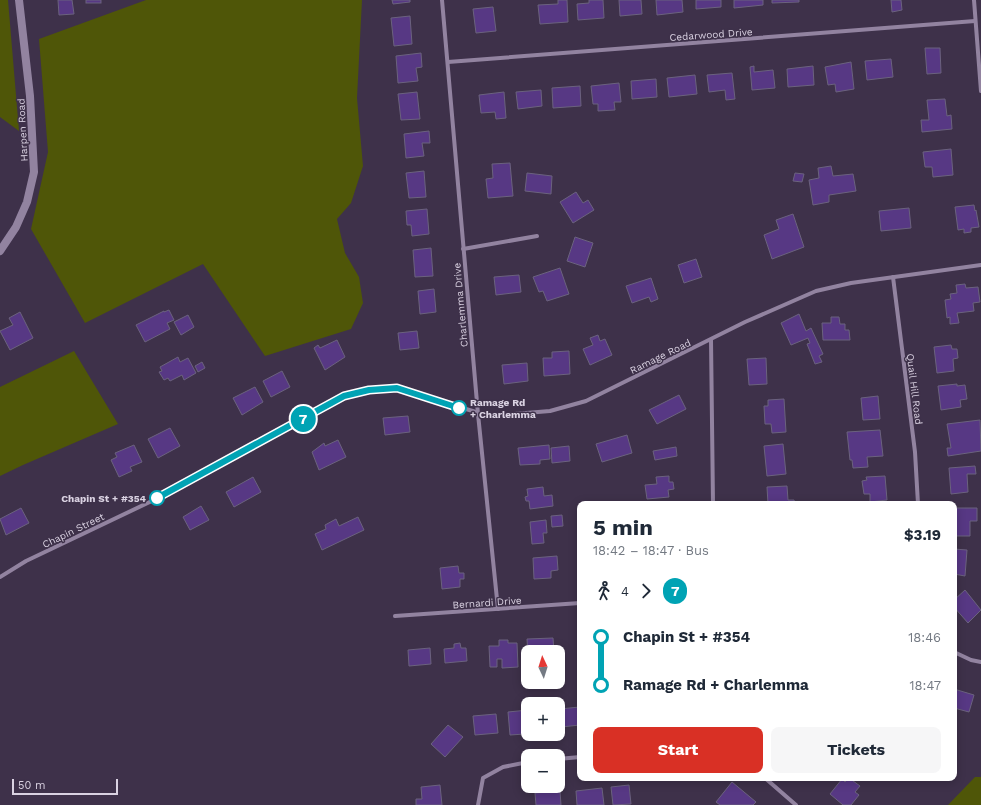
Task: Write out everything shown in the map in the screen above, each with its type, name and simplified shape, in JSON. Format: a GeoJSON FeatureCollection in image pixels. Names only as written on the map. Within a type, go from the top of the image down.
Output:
{"type":"FeatureCollection","features":[{"type":"Feature","properties":{"kind":"street","name":"Harpen Road"},"geometry":{"type":"LineString","coordinates":[[0,251],[16,227],[27,202],[34,172],[30,96],[19,0]]}},
{"type":"Feature","properties":{"kind":"street","name":"Charlemma Drive"},"geometry":{"type":"LineString","coordinates":[[442,0],[478,414],[498,609]]}},
{"type":"Feature","properties":{"kind":"street"},"geometry":{"type":"LineString","coordinates":[[974,0],[981,91]]}},
{"type":"Feature","properties":{"kind":"street","name":"Cedarwood Drive"},"geometry":{"type":"LineString","coordinates":[[448,62],[975,21]]}},
{"type":"Feature","properties":{"kind":"street"},"geometry":{"type":"LineString","coordinates":[[463,249],[537,236]]}},
{"type":"Feature","properties":{"kind":"street","name":"Ramage Road"},"geometry":{"type":"LineString","coordinates":[[344,396],[369,390],[397,388],[478,414],[489,416],[550,411],[586,401],[745,322],[816,291],[851,283],[981,265]]}},
{"type":"Feature","properties":{"kind":"street","name":"Quail Hill Road"},"geometry":{"type":"LineString","coordinates":[[892,277],[915,452],[918,501]]}},
{"type":"Feature","properties":{"kind":"street"},"geometry":{"type":"LineString","coordinates":[[710,340],[713,501]]}},
{"type":"Feature","properties":{"kind":"street","name":"Chapin Street"},"geometry":{"type":"LineString","coordinates":[[0,578],[26,561],[179,488],[344,396]]}},
{"type":"Feature","properties":{"kind":"street","name":"Bernardi Drive"},"geometry":{"type":"LineString","coordinates":[[395,616],[577,603]]}},
{"type":"Feature","properties":{"kind":"street"},"geometry":{"type":"LineString","coordinates":[[957,653],[971,660],[981,662]]}},
{"type":"Feature","properties":{"kind":"street"},"geometry":{"type":"LineString","coordinates":[[565,758],[577,757]]}},
{"type":"Feature","properties":{"kind":"street"},"geometry":{"type":"LineString","coordinates":[[478,805],[483,778],[503,767],[521,763]]}},
{"type":"Feature","properties":{"kind":"street"},"geometry":{"type":"LineString","coordinates":[[768,781],[796,805]]}},
{"type":"Feature","properties":{"kind":"green space"},"geometry":{"type":"Polygon","coordinates":[[[0,0],[8,0],[19,131],[0,117],[0,0]]]}},
{"type":"Feature","properties":{"kind":"green space"},"geometry":{"type":"Polygon","coordinates":[[[146,0],[362,0],[357,98],[363,166],[351,203],[337,219],[345,253],[359,277],[363,303],[351,329],[265,356],[203,264],[85,323],[31,229],[48,152],[39,39],[146,0]]]}},
{"type":"Feature","properties":{"kind":"green space"},"geometry":{"type":"Polygon","coordinates":[[[74,351],[118,424],[0,476],[0,387],[74,351]]]}},
{"type":"Feature","properties":{"kind":"green space"},"geometry":{"type":"Polygon","coordinates":[[[975,777],[981,777],[981,805],[948,805],[975,777]]]}},
{"type":"Feature","properties":{"kind":"building"},"geometry":{"type":"Polygon","coordinates":[[[58,0],[72,0],[74,14],[59,15],[58,0]]]}},
{"type":"Feature","properties":{"kind":"building"},"geometry":{"type":"Polygon","coordinates":[[[86,0],[101,0],[101,3],[86,3],[86,0]]]}},
{"type":"Feature","properties":{"kind":"building"},"geometry":{"type":"Polygon","coordinates":[[[392,0],[410,0],[410,2],[393,4],[392,0]]]}},
{"type":"Feature","properties":{"kind":"building"},"geometry":{"type":"Polygon","coordinates":[[[558,0],[567,0],[568,22],[540,24],[538,5],[558,4],[558,0]]]}},
{"type":"Feature","properties":{"kind":"building"},"geometry":{"type":"Polygon","coordinates":[[[589,0],[603,0],[604,18],[578,20],[577,4],[589,3],[589,0]]]}},
{"type":"Feature","properties":{"kind":"building"},"geometry":{"type":"Polygon","coordinates":[[[619,0],[641,0],[642,14],[620,16],[619,0]]]}},
{"type":"Feature","properties":{"kind":"building"},"geometry":{"type":"Polygon","coordinates":[[[656,0],[682,0],[683,12],[657,15],[656,0]]]}},
{"type":"Feature","properties":{"kind":"building"},"geometry":{"type":"Polygon","coordinates":[[[696,0],[721,0],[721,7],[696,9],[696,0]]]}},
{"type":"Feature","properties":{"kind":"building"},"geometry":{"type":"Polygon","coordinates":[[[734,0],[763,0],[763,5],[734,8],[734,0]]]}},
{"type":"Feature","properties":{"kind":"building"},"geometry":{"type":"Polygon","coordinates":[[[772,0],[799,0],[799,2],[772,3],[772,0]]]}},
{"type":"Feature","properties":{"kind":"building"},"geometry":{"type":"Polygon","coordinates":[[[891,0],[901,0],[902,10],[892,12],[891,0]]]}},
{"type":"Feature","properties":{"kind":"building"},"geometry":{"type":"Polygon","coordinates":[[[493,7],[496,31],[476,33],[473,9],[493,7]]]}},
{"type":"Feature","properties":{"kind":"building"},"geometry":{"type":"Polygon","coordinates":[[[410,16],[412,44],[394,46],[391,18],[410,16]]]}},
{"type":"Feature","properties":{"kind":"building"},"geometry":{"type":"Polygon","coordinates":[[[925,48],[940,48],[941,73],[927,74],[925,48]]]}},
{"type":"Feature","properties":{"kind":"building"},"geometry":{"type":"Polygon","coordinates":[[[421,53],[422,67],[416,68],[418,81],[398,83],[396,56],[421,53]]]}},
{"type":"Feature","properties":{"kind":"building"},"geometry":{"type":"Polygon","coordinates":[[[891,59],[893,77],[867,80],[865,61],[891,59]]]}},
{"type":"Feature","properties":{"kind":"building"},"geometry":{"type":"Polygon","coordinates":[[[851,62],[854,89],[836,92],[835,84],[828,85],[825,67],[851,62]]]}},
{"type":"Feature","properties":{"kind":"building"},"geometry":{"type":"Polygon","coordinates":[[[754,66],[754,72],[773,70],[775,88],[752,90],[750,67],[754,66]]]}},
{"type":"Feature","properties":{"kind":"building"},"geometry":{"type":"Polygon","coordinates":[[[813,66],[814,85],[788,87],[787,69],[813,66]]]}},
{"type":"Feature","properties":{"kind":"building"},"geometry":{"type":"Polygon","coordinates":[[[732,73],[735,99],[726,100],[725,90],[709,92],[707,75],[732,73]]]}},
{"type":"Feature","properties":{"kind":"building"},"geometry":{"type":"Polygon","coordinates":[[[695,75],[697,94],[669,97],[667,78],[695,75]]]}},
{"type":"Feature","properties":{"kind":"building"},"geometry":{"type":"Polygon","coordinates":[[[656,79],[657,97],[632,99],[631,81],[656,79]]]}},
{"type":"Feature","properties":{"kind":"building"},"geometry":{"type":"Polygon","coordinates":[[[619,83],[621,102],[614,102],[615,110],[598,111],[598,104],[593,104],[591,86],[619,83]]]}},
{"type":"Feature","properties":{"kind":"building"},"geometry":{"type":"Polygon","coordinates":[[[580,86],[581,106],[553,108],[552,88],[580,86]]]}},
{"type":"Feature","properties":{"kind":"building"},"geometry":{"type":"Polygon","coordinates":[[[541,90],[542,106],[518,109],[516,92],[541,90]]]}},
{"type":"Feature","properties":{"kind":"building"},"geometry":{"type":"Polygon","coordinates":[[[417,92],[420,119],[401,120],[398,94],[417,92]]]}},
{"type":"Feature","properties":{"kind":"building"},"geometry":{"type":"Polygon","coordinates":[[[504,92],[506,118],[496,119],[495,112],[481,113],[479,95],[504,92]]]}},
{"type":"Feature","properties":{"kind":"building"},"geometry":{"type":"Polygon","coordinates":[[[945,99],[947,116],[951,115],[952,129],[922,132],[921,120],[929,120],[927,100],[945,99]]]}},
{"type":"Feature","properties":{"kind":"building"},"geometry":{"type":"Polygon","coordinates":[[[429,131],[430,143],[422,143],[424,156],[406,158],[404,134],[429,131]]]}},
{"type":"Feature","properties":{"kind":"building"},"geometry":{"type":"Polygon","coordinates":[[[951,149],[953,175],[933,177],[932,167],[925,167],[923,152],[951,149]]]}},
{"type":"Feature","properties":{"kind":"building"},"geometry":{"type":"Polygon","coordinates":[[[510,163],[513,196],[488,198],[486,179],[493,178],[492,164],[510,163]]]}},
{"type":"Feature","properties":{"kind":"building"},"geometry":{"type":"Polygon","coordinates":[[[831,166],[833,176],[853,174],[856,191],[829,195],[829,202],[813,205],[809,180],[819,178],[818,168],[831,166]]]}},
{"type":"Feature","properties":{"kind":"building"},"geometry":{"type":"Polygon","coordinates":[[[424,171],[426,197],[409,198],[406,173],[424,171]]]}},
{"type":"Feature","properties":{"kind":"building"},"geometry":{"type":"Polygon","coordinates":[[[527,173],[552,176],[551,194],[525,191],[527,173]]]}},
{"type":"Feature","properties":{"kind":"building"},"geometry":{"type":"Polygon","coordinates":[[[795,173],[804,174],[802,182],[793,181],[795,173]]]}},
{"type":"Feature","properties":{"kind":"building"},"geometry":{"type":"Polygon","coordinates":[[[576,192],[583,203],[588,200],[594,210],[573,223],[560,202],[576,192]]]}},
{"type":"Feature","properties":{"kind":"building"},"geometry":{"type":"Polygon","coordinates":[[[974,205],[979,227],[971,228],[971,232],[964,233],[964,229],[958,230],[955,207],[974,205]]]}},
{"type":"Feature","properties":{"kind":"building"},"geometry":{"type":"Polygon","coordinates":[[[909,208],[911,228],[881,231],[879,211],[909,208]]]}},
{"type":"Feature","properties":{"kind":"building"},"geometry":{"type":"Polygon","coordinates":[[[427,209],[429,234],[412,236],[411,225],[407,225],[406,211],[427,209]]]}},
{"type":"Feature","properties":{"kind":"building"},"geometry":{"type":"Polygon","coordinates":[[[793,214],[804,247],[772,259],[764,235],[779,229],[776,220],[793,214]]]}},
{"type":"Feature","properties":{"kind":"building"},"geometry":{"type":"Polygon","coordinates":[[[575,237],[593,243],[585,267],[567,261],[575,237]]]}},
{"type":"Feature","properties":{"kind":"building"},"geometry":{"type":"Polygon","coordinates":[[[431,248],[433,276],[415,277],[413,250],[431,248]]]}},
{"type":"Feature","properties":{"kind":"building"},"geometry":{"type":"Polygon","coordinates":[[[696,259],[702,277],[684,283],[678,265],[696,259]]]}},
{"type":"Feature","properties":{"kind":"building"},"geometry":{"type":"Polygon","coordinates":[[[560,268],[569,294],[547,301],[543,291],[539,292],[533,277],[560,268]]]}},
{"type":"Feature","properties":{"kind":"building"},"geometry":{"type":"Polygon","coordinates":[[[519,275],[521,292],[496,295],[494,277],[519,275]]]}},
{"type":"Feature","properties":{"kind":"building"},"geometry":{"type":"Polygon","coordinates":[[[651,278],[658,299],[651,302],[649,297],[632,303],[626,286],[651,278]]]}},
{"type":"Feature","properties":{"kind":"building"},"geometry":{"type":"Polygon","coordinates":[[[965,284],[966,288],[978,287],[980,302],[973,303],[974,311],[957,313],[959,323],[950,324],[950,317],[947,318],[945,300],[951,299],[950,294],[957,293],[956,285],[965,284]]]}},
{"type":"Feature","properties":{"kind":"building"},"geometry":{"type":"Polygon","coordinates":[[[434,289],[436,312],[420,314],[418,291],[434,289]]]}},
{"type":"Feature","properties":{"kind":"building"},"geometry":{"type":"Polygon","coordinates":[[[169,310],[174,320],[167,323],[170,329],[145,342],[136,325],[169,310]]]}},
{"type":"Feature","properties":{"kind":"building"},"geometry":{"type":"Polygon","coordinates":[[[20,312],[33,338],[10,350],[0,331],[13,325],[9,318],[20,312]]]}},
{"type":"Feature","properties":{"kind":"building"},"geometry":{"type":"Polygon","coordinates":[[[799,314],[806,331],[811,328],[823,354],[819,356],[822,362],[815,364],[807,344],[810,343],[808,338],[791,345],[781,323],[799,314]]]}},
{"type":"Feature","properties":{"kind":"building"},"geometry":{"type":"Polygon","coordinates":[[[188,315],[194,327],[181,335],[174,322],[188,315]]]}},
{"type":"Feature","properties":{"kind":"building"},"geometry":{"type":"Polygon","coordinates":[[[831,317],[839,317],[840,324],[845,324],[845,330],[849,330],[850,340],[823,340],[822,323],[831,323],[831,317]]]}},
{"type":"Feature","properties":{"kind":"building"},"geometry":{"type":"Polygon","coordinates":[[[417,331],[419,348],[400,350],[398,333],[417,331]]]}},
{"type":"Feature","properties":{"kind":"building"},"geometry":{"type":"Polygon","coordinates":[[[598,335],[600,341],[605,339],[612,355],[590,365],[583,349],[593,345],[590,338],[598,335]]]}},
{"type":"Feature","properties":{"kind":"building"},"geometry":{"type":"Polygon","coordinates":[[[337,340],[345,357],[325,370],[314,348],[318,345],[320,348],[337,340]]]}},
{"type":"Feature","properties":{"kind":"building"},"geometry":{"type":"Polygon","coordinates":[[[951,345],[952,349],[957,349],[958,358],[953,359],[954,371],[937,373],[934,347],[951,345]]]}},
{"type":"Feature","properties":{"kind":"building"},"geometry":{"type":"Polygon","coordinates":[[[569,351],[570,374],[544,376],[543,358],[552,358],[552,352],[569,351]]]}},
{"type":"Feature","properties":{"kind":"building"},"geometry":{"type":"Polygon","coordinates":[[[178,357],[180,362],[188,358],[196,373],[184,380],[182,375],[170,381],[168,378],[164,380],[159,372],[162,371],[160,367],[178,357]]]}},
{"type":"Feature","properties":{"kind":"building"},"geometry":{"type":"Polygon","coordinates":[[[766,358],[767,384],[749,385],[747,359],[766,358]]]}},
{"type":"Feature","properties":{"kind":"building"},"geometry":{"type":"Polygon","coordinates":[[[202,362],[205,368],[198,372],[195,366],[202,362]]]}},
{"type":"Feature","properties":{"kind":"building"},"geometry":{"type":"Polygon","coordinates":[[[527,363],[528,381],[504,384],[502,365],[527,363]]]}},
{"type":"Feature","properties":{"kind":"building"},"geometry":{"type":"Polygon","coordinates":[[[282,371],[290,387],[271,397],[263,381],[282,371]]]}},
{"type":"Feature","properties":{"kind":"building"},"geometry":{"type":"Polygon","coordinates":[[[957,384],[957,386],[965,385],[967,399],[960,400],[961,407],[941,410],[938,386],[957,384]]]}},
{"type":"Feature","properties":{"kind":"building"},"geometry":{"type":"Polygon","coordinates":[[[255,387],[263,402],[242,415],[233,398],[255,387]]]}},
{"type":"Feature","properties":{"kind":"building"},"geometry":{"type":"Polygon","coordinates":[[[679,395],[686,409],[657,424],[649,410],[679,395]]]}},
{"type":"Feature","properties":{"kind":"building"},"geometry":{"type":"Polygon","coordinates":[[[878,396],[880,419],[863,420],[861,398],[878,396]]]}},
{"type":"Feature","properties":{"kind":"building"},"geometry":{"type":"Polygon","coordinates":[[[784,399],[786,432],[772,433],[771,424],[765,424],[764,406],[768,406],[768,400],[784,399]]]}},
{"type":"Feature","properties":{"kind":"building"},"geometry":{"type":"Polygon","coordinates":[[[408,416],[410,432],[385,435],[383,418],[408,416]]]}},
{"type":"Feature","properties":{"kind":"building"},"geometry":{"type":"Polygon","coordinates":[[[980,420],[981,451],[948,456],[947,448],[951,448],[947,424],[980,420]]]}},
{"type":"Feature","properties":{"kind":"building"},"geometry":{"type":"Polygon","coordinates":[[[170,428],[180,446],[158,458],[148,439],[170,428]]]}},
{"type":"Feature","properties":{"kind":"building"},"geometry":{"type":"Polygon","coordinates":[[[880,430],[883,456],[867,457],[868,467],[853,468],[852,460],[850,460],[847,432],[880,430]]]}},
{"type":"Feature","properties":{"kind":"building"},"geometry":{"type":"Polygon","coordinates":[[[627,435],[632,453],[602,462],[596,444],[627,435]]]}},
{"type":"Feature","properties":{"kind":"building"},"geometry":{"type":"Polygon","coordinates":[[[338,440],[346,457],[319,470],[312,452],[324,443],[325,446],[338,440]]]}},
{"type":"Feature","properties":{"kind":"building"},"geometry":{"type":"Polygon","coordinates":[[[783,444],[786,474],[767,476],[764,446],[783,444]]]}},
{"type":"Feature","properties":{"kind":"building"},"geometry":{"type":"Polygon","coordinates":[[[134,445],[142,462],[130,467],[132,471],[119,477],[111,460],[117,457],[115,453],[134,445]]]}},
{"type":"Feature","properties":{"kind":"building"},"geometry":{"type":"Polygon","coordinates":[[[549,445],[550,459],[540,460],[540,464],[520,465],[518,448],[549,445]]]}},
{"type":"Feature","properties":{"kind":"building"},"geometry":{"type":"Polygon","coordinates":[[[569,446],[570,461],[552,463],[551,448],[569,446]]]}},
{"type":"Feature","properties":{"kind":"building"},"geometry":{"type":"Polygon","coordinates":[[[676,447],[677,456],[655,460],[653,451],[676,447]]]}},
{"type":"Feature","properties":{"kind":"building"},"geometry":{"type":"Polygon","coordinates":[[[975,466],[976,474],[967,474],[968,492],[951,494],[949,468],[975,466]]]}},
{"type":"Feature","properties":{"kind":"building"},"geometry":{"type":"Polygon","coordinates":[[[669,476],[669,482],[673,482],[674,489],[668,490],[669,497],[647,499],[645,485],[657,484],[656,477],[669,476]]]}},
{"type":"Feature","properties":{"kind":"building"},"geometry":{"type":"Polygon","coordinates":[[[885,476],[887,500],[870,501],[870,494],[864,494],[862,481],[867,480],[866,477],[885,476]]]}},
{"type":"Feature","properties":{"kind":"building"},"geometry":{"type":"Polygon","coordinates":[[[253,477],[261,492],[234,507],[226,492],[253,477]]]}},
{"type":"Feature","properties":{"kind":"building"},"geometry":{"type":"Polygon","coordinates":[[[787,486],[788,500],[794,501],[768,501],[767,487],[787,486]]]}},
{"type":"Feature","properties":{"kind":"building"},"geometry":{"type":"Polygon","coordinates":[[[543,487],[544,496],[552,495],[553,506],[530,509],[529,501],[526,501],[525,497],[528,496],[527,489],[543,487]]]}},
{"type":"Feature","properties":{"kind":"building"},"geometry":{"type":"Polygon","coordinates":[[[201,506],[209,520],[190,530],[183,517],[201,506]]]}},
{"type":"Feature","properties":{"kind":"building"},"geometry":{"type":"Polygon","coordinates":[[[21,508],[29,523],[6,535],[0,519],[21,508]]]}},
{"type":"Feature","properties":{"kind":"building"},"geometry":{"type":"Polygon","coordinates":[[[957,508],[977,508],[977,521],[970,521],[970,536],[957,536],[957,508]]]}},
{"type":"Feature","properties":{"kind":"building"},"geometry":{"type":"Polygon","coordinates":[[[562,515],[563,526],[552,527],[551,516],[562,515]]]}},
{"type":"Feature","properties":{"kind":"building"},"geometry":{"type":"Polygon","coordinates":[[[358,517],[364,530],[322,550],[315,534],[326,529],[325,525],[336,519],[339,526],[358,517]]]}},
{"type":"Feature","properties":{"kind":"building"},"geometry":{"type":"Polygon","coordinates":[[[546,520],[547,533],[543,533],[544,543],[532,544],[530,522],[546,520]]]}},
{"type":"Feature","properties":{"kind":"building"},"geometry":{"type":"Polygon","coordinates":[[[957,549],[967,550],[965,576],[957,575],[957,549]]]}},
{"type":"Feature","properties":{"kind":"building"},"geometry":{"type":"Polygon","coordinates":[[[557,556],[558,570],[551,571],[551,578],[534,579],[533,558],[557,556]]]}},
{"type":"Feature","properties":{"kind":"building"},"geometry":{"type":"Polygon","coordinates":[[[458,566],[459,573],[464,573],[464,579],[460,579],[460,587],[442,589],[440,568],[458,566]]]}},
{"type":"Feature","properties":{"kind":"building"},"geometry":{"type":"Polygon","coordinates":[[[965,590],[981,610],[968,623],[957,610],[957,597],[965,590]]]}},
{"type":"Feature","properties":{"kind":"building"},"geometry":{"type":"Polygon","coordinates":[[[553,638],[554,645],[527,645],[527,639],[553,638]]]}},
{"type":"Feature","properties":{"kind":"building"},"geometry":{"type":"Polygon","coordinates":[[[499,640],[508,640],[508,643],[517,643],[518,667],[502,668],[502,659],[497,659],[497,667],[490,667],[489,646],[499,646],[499,640]]]}},
{"type":"Feature","properties":{"kind":"building"},"geometry":{"type":"Polygon","coordinates":[[[460,643],[461,648],[466,648],[467,661],[445,663],[444,649],[454,648],[454,644],[460,643]]]}},
{"type":"Feature","properties":{"kind":"building"},"geometry":{"type":"Polygon","coordinates":[[[430,648],[431,664],[409,666],[408,650],[430,648]]]}},
{"type":"Feature","properties":{"kind":"building"},"geometry":{"type":"Polygon","coordinates":[[[957,690],[974,695],[969,712],[957,709],[957,690]]]}},
{"type":"Feature","properties":{"kind":"building"},"geometry":{"type":"Polygon","coordinates":[[[577,707],[577,725],[565,727],[565,708],[577,707]]]}},
{"type":"Feature","properties":{"kind":"building"},"geometry":{"type":"Polygon","coordinates":[[[521,711],[521,734],[510,735],[508,712],[521,711]]]}},
{"type":"Feature","properties":{"kind":"building"},"geometry":{"type":"Polygon","coordinates":[[[496,714],[498,733],[475,735],[473,716],[496,714]]]}},
{"type":"Feature","properties":{"kind":"building"},"geometry":{"type":"Polygon","coordinates":[[[448,725],[463,737],[445,757],[431,744],[448,725]]]}},
{"type":"Feature","properties":{"kind":"building"},"geometry":{"type":"Polygon","coordinates":[[[840,781],[853,781],[860,786],[855,792],[859,795],[851,805],[843,805],[830,794],[840,781]]]}},
{"type":"Feature","properties":{"kind":"building"},"geometry":{"type":"Polygon","coordinates":[[[732,782],[756,802],[753,805],[720,805],[716,802],[732,782]]]}},
{"type":"Feature","properties":{"kind":"building"},"geometry":{"type":"Polygon","coordinates":[[[440,785],[442,805],[416,805],[416,799],[422,799],[421,787],[440,785]]]}},
{"type":"Feature","properties":{"kind":"building"},"geometry":{"type":"Polygon","coordinates":[[[629,785],[631,804],[613,805],[611,787],[629,785]]]}},
{"type":"Feature","properties":{"kind":"building"},"geometry":{"type":"Polygon","coordinates":[[[602,788],[604,805],[577,805],[576,791],[602,788]]]}},
{"type":"Feature","properties":{"kind":"building"},"geometry":{"type":"Polygon","coordinates":[[[535,793],[560,793],[561,805],[536,805],[535,793]]]}},
{"type":"Feature","properties":{"kind":"bus line","name":"7"},"geometry":{"type":"LineString","coordinates":[[157,498],[179,488],[344,396],[369,390],[397,388],[459,408]]}},
{"type":"Feature","properties":{"kind":"place","name":"Ramage Rd + Charlemma"},"geometry":{"type":"Point","coordinates":[459,408]}},
{"type":"Feature","properties":{"kind":"place","name":"Chapin St + #354"},"geometry":{"type":"Point","coordinates":[157,498]}}]}
